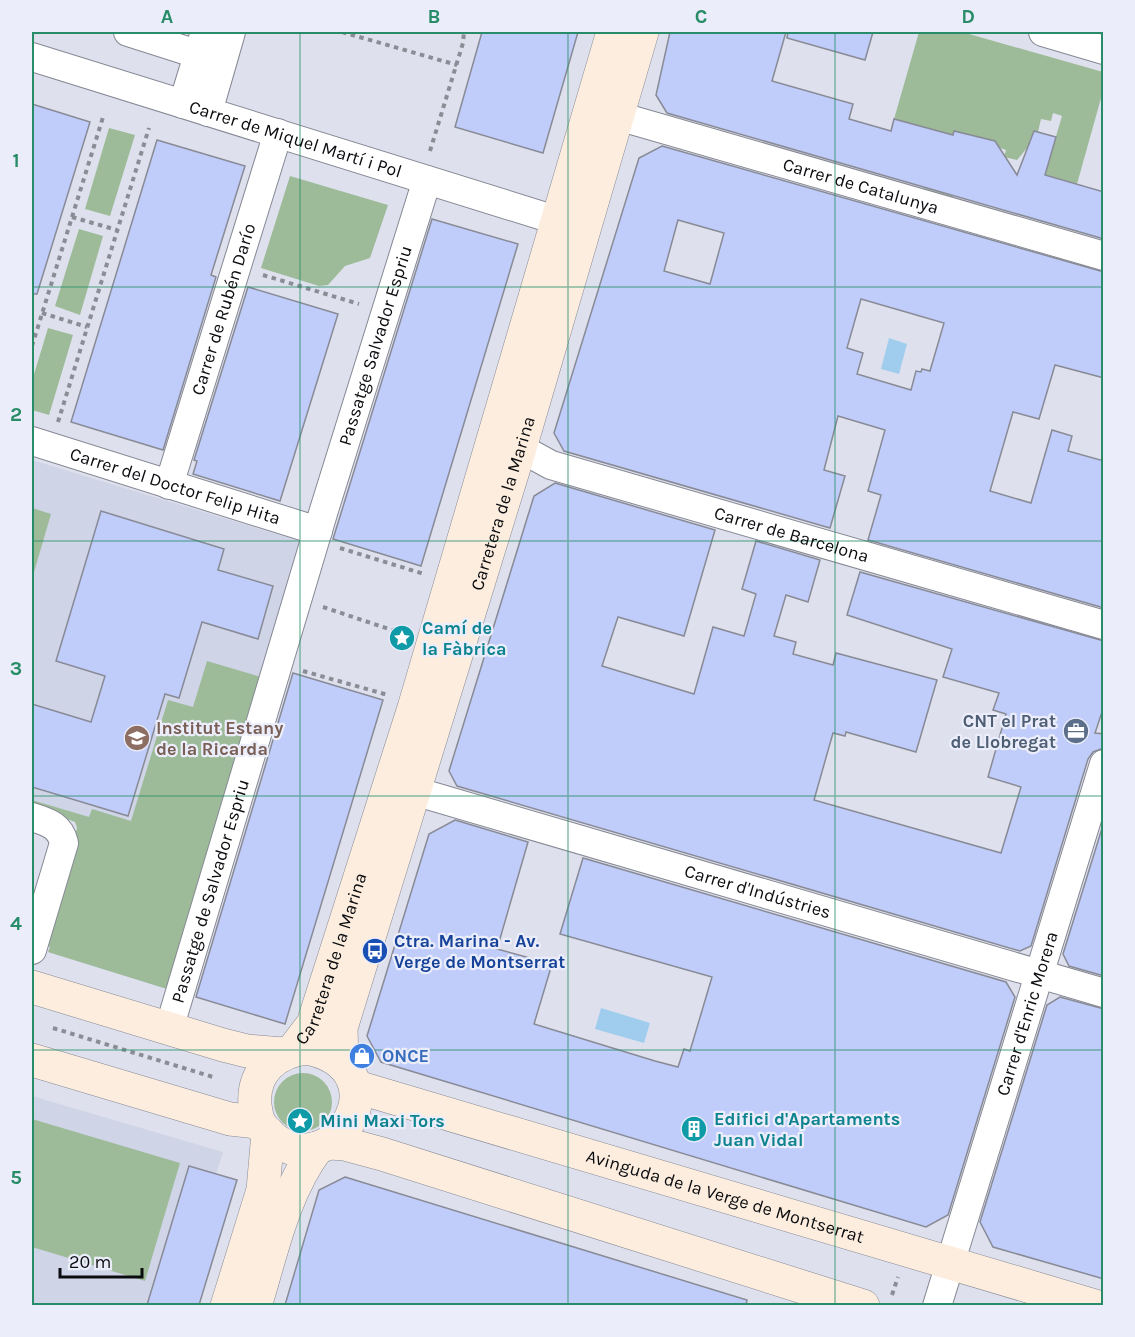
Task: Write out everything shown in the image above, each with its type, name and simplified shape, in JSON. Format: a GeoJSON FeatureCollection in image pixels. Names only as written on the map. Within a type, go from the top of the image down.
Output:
{"type":"FeatureCollection","features":[{"type":"Feature","properties":{"kind":"street"},"geometry":{"type":"LineString","coordinates":[[128,32],[209,49]]}},
{"type":"Feature","properties":{"kind":"street"},"geometry":{"type":"LineString","coordinates":[[196,108],[209,49],[231,32]]}},
{"type":"Feature","properties":{"kind":"street","name":"Carretera de la Marina"},"geometry":{"type":"LineString","coordinates":[[288,1051],[313,1024],[418,697],[560,221],[613,32]]}},
{"type":"Feature","properties":{"kind":"street","name":"Carretera de la Marina"},"geometry":{"type":"LineString","coordinates":[[349,1075],[341,1028],[520,448],[642,32]]}},
{"type":"Feature","properties":{"kind":"street"},"geometry":{"type":"LineString","coordinates":[[1056,33],[1104,50]]}},
{"type":"Feature","properties":{"kind":"street","name":"Carrer de Miquel Martí i Pol"},"geometry":{"type":"LineString","coordinates":[[32,57],[560,221]]}},
{"type":"Feature","properties":{"kind":"street"},"geometry":{"type":"LineString","coordinates":[[583,140],[600,121],[618,116]]}},
{"type":"Feature","properties":{"kind":"street","name":"Carrer de Catalunya"},"geometry":{"type":"LineString","coordinates":[[618,116],[1104,256]]}},
{"type":"Feature","properties":{"kind":"street","name":"Carrer de Rubén Darío"},"geometry":{"type":"LineString","coordinates":[[169,485],[278,133]]}},
{"type":"Feature","properties":{"kind":"street","name":"Passatge Salvador Espriu"},"geometry":{"type":"LineString","coordinates":[[327,530],[427,180]]}},
{"type":"Feature","properties":{"kind":"street"},"geometry":{"type":"LineString","coordinates":[[502,413],[511,439],[520,448]]}},
{"type":"Feature","properties":{"kind":"street","name":"Carrer del Doctor Felip Hita"},"geometry":{"type":"LineString","coordinates":[[32,441],[169,485],[327,530]]}},
{"type":"Feature","properties":{"kind":"street","name":"Carrer de Barcelona"},"geometry":{"type":"LineString","coordinates":[[520,448],[551,465],[1104,625]]}},
{"type":"Feature","properties":{"kind":"street","name":"Passatge de Salvador Espriu"},"geometry":{"type":"LineString","coordinates":[[169,1029],[327,530]]}},
{"type":"Feature","properties":{"kind":"street","name":"Carrer d'Enric Morera"},"geometry":{"type":"LineString","coordinates":[[938,1305],[1104,764]]}},
{"type":"Feature","properties":{"kind":"street","name":"Carrer d'Indústries"},"geometry":{"type":"LineString","coordinates":[[414,791],[1104,993]]}},
{"type":"Feature","properties":{"kind":"street"},"geometry":{"type":"LineString","coordinates":[[32,817],[50,823],[59,830],[64,843],[32,950]]}},
{"type":"Feature","properties":{"kind":"street"},"geometry":{"type":"LineString","coordinates":[[32,987],[248,1051],[320,1051],[349,1075],[354,1112],[349,1124],[302,1169],[288,1198],[255,1305]]}},
{"type":"Feature","properties":{"kind":"street"},"geometry":{"type":"LineString","coordinates":[[227,1305],[263,1190],[263,1127],[255,1096],[257,1083],[271,1061],[288,1051]]}},
{"type":"Feature","properties":{"kind":"street"},"geometry":{"type":"LineString","coordinates":[[32,1060],[263,1127],[291,1147],[345,1144],[876,1304]]}},
{"type":"Feature","properties":{"kind":"street","name":"Avinguda de la Verge de Montserrat"},"geometry":{"type":"LineString","coordinates":[[349,1075],[1095,1305]]}},
{"type":"Feature","properties":{"kind":"path"},"geometry":{"type":"LineString","coordinates":[[342,32],[457,65]]}},
{"type":"Feature","properties":{"kind":"path"},"geometry":{"type":"LineString","coordinates":[[430,151],[457,65],[464,32]]}},
{"type":"Feature","properties":{"kind":"path"},"geometry":{"type":"LineString","coordinates":[[32,346],[104,114]]}},
{"type":"Feature","properties":{"kind":"path"},"geometry":{"type":"LineString","coordinates":[[56,426],[149,128]]}},
{"type":"Feature","properties":{"kind":"path"},"geometry":{"type":"LineString","coordinates":[[72,217],[117,230]]}},
{"type":"Feature","properties":{"kind":"path"},"geometry":{"type":"LineString","coordinates":[[255,272],[368,306]]}},
{"type":"Feature","properties":{"kind":"path"},"geometry":{"type":"LineString","coordinates":[[42,313],[87,327]]}},
{"type":"Feature","properties":{"kind":"path"},"geometry":{"type":"LineString","coordinates":[[327,530],[430,575]]}},
{"type":"Feature","properties":{"kind":"path"},"geometry":{"type":"LineString","coordinates":[[317,606],[411,636]]}},
{"type":"Feature","properties":{"kind":"path"},"geometry":{"type":"LineString","coordinates":[[301,670],[392,696]]}},
{"type":"Feature","properties":{"kind":"path"},"geometry":{"type":"LineString","coordinates":[[43,1025],[213,1077]]}},
{"type":"Feature","properties":{"kind":"path"},"geometry":{"type":"LineString","coordinates":[[876,1304],[900,1271]]}},
{"type":"Feature","properties":{"kind":"shaded area","name":"Institut Estany de la Ricarda"},"geometry":{"type":"Polygon","coordinates":[[[32,460],[303,542],[167,989],[48,952],[90,818],[32,800],[32,460]]]}},
{"type":"Feature","properties":{"kind":"shaded area"},"geometry":{"type":"Polygon","coordinates":[[[32,1096],[223,1152],[216,1174],[237,1180],[199,1305],[32,1305],[32,1096]]]}},
{"type":"Feature","properties":{"kind":"green space"},"geometry":{"type":"Polygon","coordinates":[[[919,32],[962,32],[1103,72],[1103,91],[1077,184],[1036,172],[1047,167],[1062,116],[1053,113],[1051,121],[1041,119],[1038,132],[1034,131],[1027,148],[1017,160],[1004,157],[1006,150],[997,147],[995,141],[983,138],[969,139],[953,197],[923,188],[931,163],[933,130],[894,119],[919,32]]]}},
{"type":"Feature","properties":{"kind":"green space"},"geometry":{"type":"Polygon","coordinates":[[[109,128],[135,135],[110,216],[85,209],[109,128]]]}},
{"type":"Feature","properties":{"kind":"green space"},"geometry":{"type":"Polygon","coordinates":[[[290,176],[388,205],[370,258],[345,266],[328,285],[319,286],[261,268],[290,176]]]}},
{"type":"Feature","properties":{"kind":"green space"},"geometry":{"type":"Polygon","coordinates":[[[79,229],[103,236],[80,315],[55,306],[79,229]]]}},
{"type":"Feature","properties":{"kind":"green space"},"geometry":{"type":"Polygon","coordinates":[[[48,328],[73,335],[49,415],[32,410],[32,381],[48,328]]]}},
{"type":"Feature","properties":{"kind":"green space"},"geometry":{"type":"Polygon","coordinates":[[[32,508],[51,514],[32,579],[32,508]]]}},
{"type":"Feature","properties":{"kind":"green space"},"geometry":{"type":"Polygon","coordinates":[[[207,661],[261,677],[167,989],[48,952],[50,947],[42,944],[77,837],[75,835],[77,828],[75,822],[62,817],[62,814],[32,808],[32,800],[89,817],[92,809],[131,821],[168,700],[193,707],[207,661]]]}},
{"type":"Feature","properties":{"kind":"green space"},"geometry":{"type":"Polygon","coordinates":[[[297,1073],[309,1073],[324,1081],[332,1096],[332,1108],[324,1123],[309,1131],[297,1131],[282,1123],[274,1108],[274,1096],[282,1081],[297,1073]]]}},
{"type":"Feature","properties":{"kind":"green space"},"geometry":{"type":"Polygon","coordinates":[[[32,1119],[180,1163],[145,1281],[32,1247],[32,1119]]]}},
{"type":"Feature","properties":{"kind":"water"},"geometry":{"type":"Polygon","coordinates":[[[889,338],[907,344],[899,374],[881,369],[889,338]]]}},
{"type":"Feature","properties":{"kind":"water"},"geometry":{"type":"Polygon","coordinates":[[[601,1008],[650,1023],[644,1043],[595,1029],[601,1008]]]}},
{"type":"Feature","properties":{"kind":"building"},"geometry":{"type":"Polygon","coordinates":[[[482,32],[578,32],[543,153],[455,127],[482,32]]]}},
{"type":"Feature","properties":{"kind":"building"},"geometry":{"type":"Polygon","coordinates":[[[670,32],[786,32],[772,81],[853,104],[849,119],[891,131],[894,119],[953,135],[954,131],[995,141],[1017,175],[1034,131],[1056,137],[1045,175],[1104,192],[1104,239],[667,113],[656,95],[670,32]]]}},
{"type":"Feature","properties":{"kind":"building"},"geometry":{"type":"Polygon","coordinates":[[[788,32],[873,32],[865,60],[787,38],[788,32]]]}},
{"type":"Feature","properties":{"kind":"building"},"geometry":{"type":"Polygon","coordinates":[[[32,104],[90,122],[37,294],[32,294],[32,104]]]}},
{"type":"Feature","properties":{"kind":"building"},"geometry":{"type":"Polygon","coordinates":[[[157,140],[245,166],[211,275],[216,277],[163,450],[71,422],[157,140]]]}},
{"type":"Feature","properties":{"kind":"building"},"geometry":{"type":"Polygon","coordinates":[[[662,146],[1104,272],[1104,378],[1055,365],[1039,419],[1013,412],[990,491],[1031,503],[1052,430],[1072,436],[1068,451],[1104,461],[1104,608],[868,540],[881,495],[868,491],[885,430],[838,416],[824,470],[845,476],[830,528],[564,451],[554,433],[639,158],[662,146]],[[678,220],[664,271],[710,284],[724,233],[678,220]],[[861,299],[847,348],[863,353],[857,374],[911,390],[916,371],[921,372],[922,369],[930,371],[944,323],[861,299]]]}},
{"type":"Feature","properties":{"kind":"building"},"geometry":{"type":"Polygon","coordinates":[[[432,219],[518,244],[421,566],[333,539],[432,219]]]}},
{"type":"Feature","properties":{"kind":"building"},"geometry":{"type":"Polygon","coordinates":[[[248,287],[338,314],[280,501],[193,474],[197,461],[194,460],[248,287]]]}},
{"type":"Feature","properties":{"kind":"building"},"geometry":{"type":"Polygon","coordinates":[[[555,483],[715,530],[684,636],[618,617],[602,666],[694,694],[713,627],[744,636],[756,594],[742,589],[756,541],[820,560],[808,602],[786,595],[774,636],[796,642],[793,654],[833,665],[836,653],[937,680],[916,752],[846,732],[845,736],[833,733],[814,800],[1001,853],[1021,787],[988,777],[1006,714],[993,710],[999,693],[943,677],[952,649],[847,615],[860,572],[1104,641],[1104,706],[1095,733],[1104,734],[1104,748],[1093,752],[1088,759],[1031,946],[1020,951],[457,786],[449,771],[534,496],[555,483]]]}},
{"type":"Feature","properties":{"kind":"building"},"geometry":{"type":"Polygon","coordinates":[[[101,511],[224,549],[218,570],[273,586],[258,639],[202,622],[179,698],[165,694],[128,816],[32,787],[32,704],[91,722],[105,676],[56,661],[101,511]]]}},
{"type":"Feature","properties":{"kind":"building"},"geometry":{"type":"Polygon","coordinates":[[[293,673],[383,700],[285,1024],[196,997],[293,673]]]}},
{"type":"Feature","properties":{"kind":"building"},"geometry":{"type":"Polygon","coordinates":[[[455,820],[528,842],[497,949],[552,964],[534,1024],[655,1061],[678,1067],[684,1049],[690,1051],[712,977],[560,934],[583,858],[1006,982],[1015,997],[948,1215],[926,1227],[381,1062],[367,1036],[429,834],[455,820]]]}},
{"type":"Feature","properties":{"kind":"building"},"geometry":{"type":"Polygon","coordinates":[[[1104,822],[1104,976],[1069,966],[1063,954],[1104,822]]]}},
{"type":"Feature","properties":{"kind":"building"},"geometry":{"type":"Polygon","coordinates":[[[1060,997],[1104,1009],[1104,1279],[993,1247],[980,1222],[1047,1005],[1060,997]]]}},
{"type":"Feature","properties":{"kind":"building"},"geometry":{"type":"Polygon","coordinates":[[[189,1166],[237,1180],[199,1305],[147,1305],[189,1166]]]}},
{"type":"Feature","properties":{"kind":"building"},"geometry":{"type":"Polygon","coordinates":[[[345,1177],[747,1300],[746,1305],[285,1305],[319,1190],[345,1177]]]}},
{"type":"Feature","properties":{"kind":"place","name":"Camí de la Fàbrica"},"geometry":{"type":"Point","coordinates":[402,638]}},
{"type":"Feature","properties":{"kind":"place","name":"CNT el Prat de Llobregat"},"geometry":{"type":"Point","coordinates":[1076,731]}},
{"type":"Feature","properties":{"kind":"place","name":"Institut Estany de la Ricarda"},"geometry":{"type":"Point","coordinates":[137,738]}},
{"type":"Feature","properties":{"kind":"place","name":"Ctra. Marina - Av. Verge de Montserrat"},"geometry":{"type":"Point","coordinates":[375,951]}},
{"type":"Feature","properties":{"kind":"place","name":"ONCE"},"geometry":{"type":"Point","coordinates":[362,1056]}},
{"type":"Feature","properties":{"kind":"place","name":"Mini Maxi Tors"},"geometry":{"type":"Point","coordinates":[300,1121]}},
{"type":"Feature","properties":{"kind":"place","name":"Edifici d'Apartaments Juan Vidal"},"geometry":{"type":"Point","coordinates":[694,1129]}}]}
